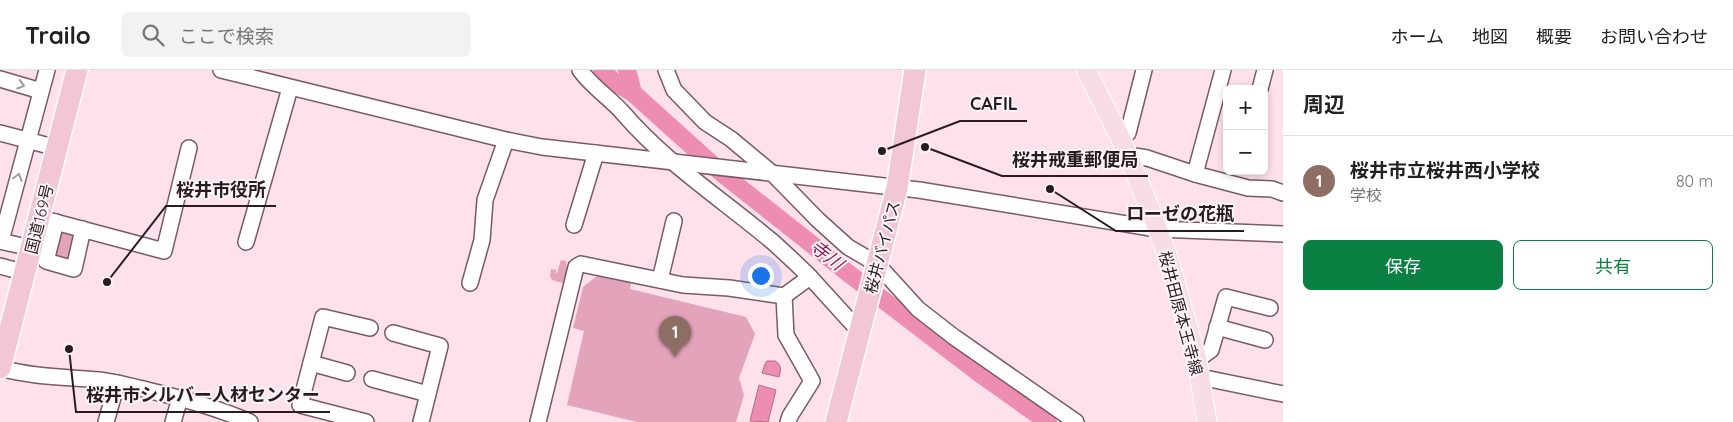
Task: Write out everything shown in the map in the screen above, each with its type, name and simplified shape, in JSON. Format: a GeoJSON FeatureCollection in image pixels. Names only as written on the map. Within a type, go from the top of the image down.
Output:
{"type":"FeatureCollection","features":[{"type":"Feature","properties":{"kind":"highway","name":"国道169号"},"geometry":{"type":"LineString","coordinates":[[0,368],[31,248],[48,220],[57,148],[77,70]]}},
{"type":"Feature","properties":{"kind":"highway","name":"桜井バイパス"},"geometry":{"type":"LineString","coordinates":[[836,422],[897,188],[915,70]]}},
{"type":"Feature","properties":{"kind":"main road","name":"桜井田原本王寺線"},"geometry":{"type":"LineString","coordinates":[[1086,70],[1125,147],[1168,257],[1198,368],[1207,422]]}},
{"type":"Feature","properties":{"kind":"street"},"geometry":{"type":"LineString","coordinates":[[31,248],[0,241],[6,197],[28,140],[47,70]]}},
{"type":"Feature","properties":{"kind":"street"},"geometry":{"type":"LineString","coordinates":[[221,70],[506,140],[542,147],[897,188],[1157,229],[1283,234]]}},
{"type":"Feature","properties":{"kind":"street"},"geometry":{"type":"LineString","coordinates":[[580,70],[623,113],[628,121],[774,243],[810,276],[861,329]]}},
{"type":"Feature","properties":{"kind":"street"},"geometry":{"type":"LineString","coordinates":[[666,70],[674,90],[705,122],[731,139],[770,173],[848,247],[877,267],[918,309],[954,337],[1076,422]]}},
{"type":"Feature","properties":{"kind":"street"},"geometry":{"type":"LineString","coordinates":[[1144,70],[1125,147],[1147,158],[1195,174],[1238,178],[1248,188],[1272,189],[1283,193]]}},
{"type":"Feature","properties":{"kind":"street"},"geometry":{"type":"LineString","coordinates":[[1195,174],[1223,70]]}},
{"type":"Feature","properties":{"kind":"street"},"geometry":{"type":"LineString","coordinates":[[1261,85],[1265,70]]}},
{"type":"Feature","properties":{"kind":"street"},"geometry":{"type":"LineString","coordinates":[[0,79],[41,91]]}},
{"type":"Feature","properties":{"kind":"street"},"geometry":{"type":"LineString","coordinates":[[246,242],[290,88]]}},
{"type":"Feature","properties":{"kind":"street"},"geometry":{"type":"LineString","coordinates":[[0,133],[57,148]]}},
{"type":"Feature","properties":{"kind":"street"},"geometry":{"type":"LineString","coordinates":[[470,283],[482,240],[485,200],[506,140]]}},
{"type":"Feature","properties":{"kind":"street"},"geometry":{"type":"LineString","coordinates":[[83,229],[74,269],[46,260],[48,220],[83,229],[164,251],[189,148]]}},
{"type":"Feature","properties":{"kind":"street"},"geometry":{"type":"LineString","coordinates":[[574,225],[596,153]]}},
{"type":"Feature","properties":{"kind":"street"},"geometry":{"type":"LineString","coordinates":[[660,280],[674,221]]}},
{"type":"Feature","properties":{"kind":"street"},"geometry":{"type":"LineString","coordinates":[[538,422],[576,266],[581,264],[683,285],[729,288],[784,296],[810,276]]}},
{"type":"Feature","properties":{"kind":"street"},"geometry":{"type":"LineString","coordinates":[[0,266],[26,273]]}},
{"type":"Feature","properties":{"kind":"street"},"geometry":{"type":"LineString","coordinates":[[784,296],[786,335],[812,381],[788,422]]}},
{"type":"Feature","properties":{"kind":"street"},"geometry":{"type":"LineString","coordinates":[[1270,308],[1226,297],[1210,350],[1198,368],[1283,394]]}},
{"type":"Feature","properties":{"kind":"street"},"geometry":{"type":"LineString","coordinates":[[366,422],[300,405],[323,317],[370,328]]}},
{"type":"Feature","properties":{"kind":"street"},"geometry":{"type":"LineString","coordinates":[[1217,327],[1265,340]]}},
{"type":"Feature","properties":{"kind":"street"},"geometry":{"type":"LineString","coordinates":[[393,333],[440,346],[421,422]]}},
{"type":"Feature","properties":{"kind":"street"},"geometry":{"type":"LineString","coordinates":[[311,363],[347,373]]}},
{"type":"Feature","properties":{"kind":"street"},"geometry":{"type":"LineString","coordinates":[[0,368],[12,372],[117,383],[180,398],[230,418],[250,422]]}},
{"type":"Feature","properties":{"kind":"street"},"geometry":{"type":"LineString","coordinates":[[372,379],[428,394]]}},
{"type":"Feature","properties":{"kind":"street"},"geometry":{"type":"LineString","coordinates":[[106,422],[117,383]]}},
{"type":"Feature","properties":{"kind":"street"},"geometry":{"type":"LineString","coordinates":[[173,422],[180,398]]}},
{"type":"Feature","properties":{"kind":"shaded area"},"geometry":{"type":"Polygon","coordinates":[[[60,231],[76,235],[70,259],[55,255],[60,231]]]}},
{"type":"Feature","properties":{"kind":"shaded area"},"geometry":{"type":"Polygon","coordinates":[[[561,260],[566,261],[567,268],[572,270],[567,284],[552,280],[550,276],[551,269],[556,270],[557,273],[561,260]]]}},
{"type":"Feature","properties":{"kind":"shaded area"},"geometry":{"type":"Polygon","coordinates":[[[597,276],[631,283],[630,289],[746,317],[755,334],[739,378],[744,395],[736,422],[637,422],[567,405],[584,331],[573,328],[583,287],[597,276]]]}},
{"type":"Feature","properties":{"kind":"shaded area"},"geometry":{"type":"Polygon","coordinates":[[[767,361],[775,361],[779,364],[779,377],[762,373],[767,361]]]}},
{"type":"Feature","properties":{"kind":"shaded area"},"geometry":{"type":"Polygon","coordinates":[[[759,385],[776,390],[768,422],[750,421],[759,385]]]}},
{"type":"Feature","properties":{"kind":"waterway","name":"寺川"},"geometry":{"type":"LineString","coordinates":[[602,70],[614,82],[633,93],[724,175],[848,273],[983,376],[1048,422]]}},
{"type":"Feature","properties":{"kind":"waterway","name":"寺川"},"geometry":{"type":"LineString","coordinates":[[627,70],[633,93]]}},
{"type":"Feature","properties":{"kind":"place","name":"桜井戒重郵便局"},"geometry":{"type":"Point","coordinates":[925,147]}},
{"type":"Feature","properties":{"kind":"place","name":"CAFIL"},"geometry":{"type":"Point","coordinates":[882,151]}},
{"type":"Feature","properties":{"kind":"place","name":"ローゼの花瓶"},"geometry":{"type":"Point","coordinates":[1050,189]}},
{"type":"Feature","properties":{"kind":"place","name":"桜井市役所"},"geometry":{"type":"Point","coordinates":[107,282]}},
{"type":"Feature","properties":{"kind":"place","name":"桜井市シルバー人材センター"},"geometry":{"type":"Point","coordinates":[69,349]}},
{"type":"Feature","properties":{"kind":"place","name":"桜井市立桜井西小学校"},"geometry":{"type":"Point","coordinates":[675,357]}}]}
